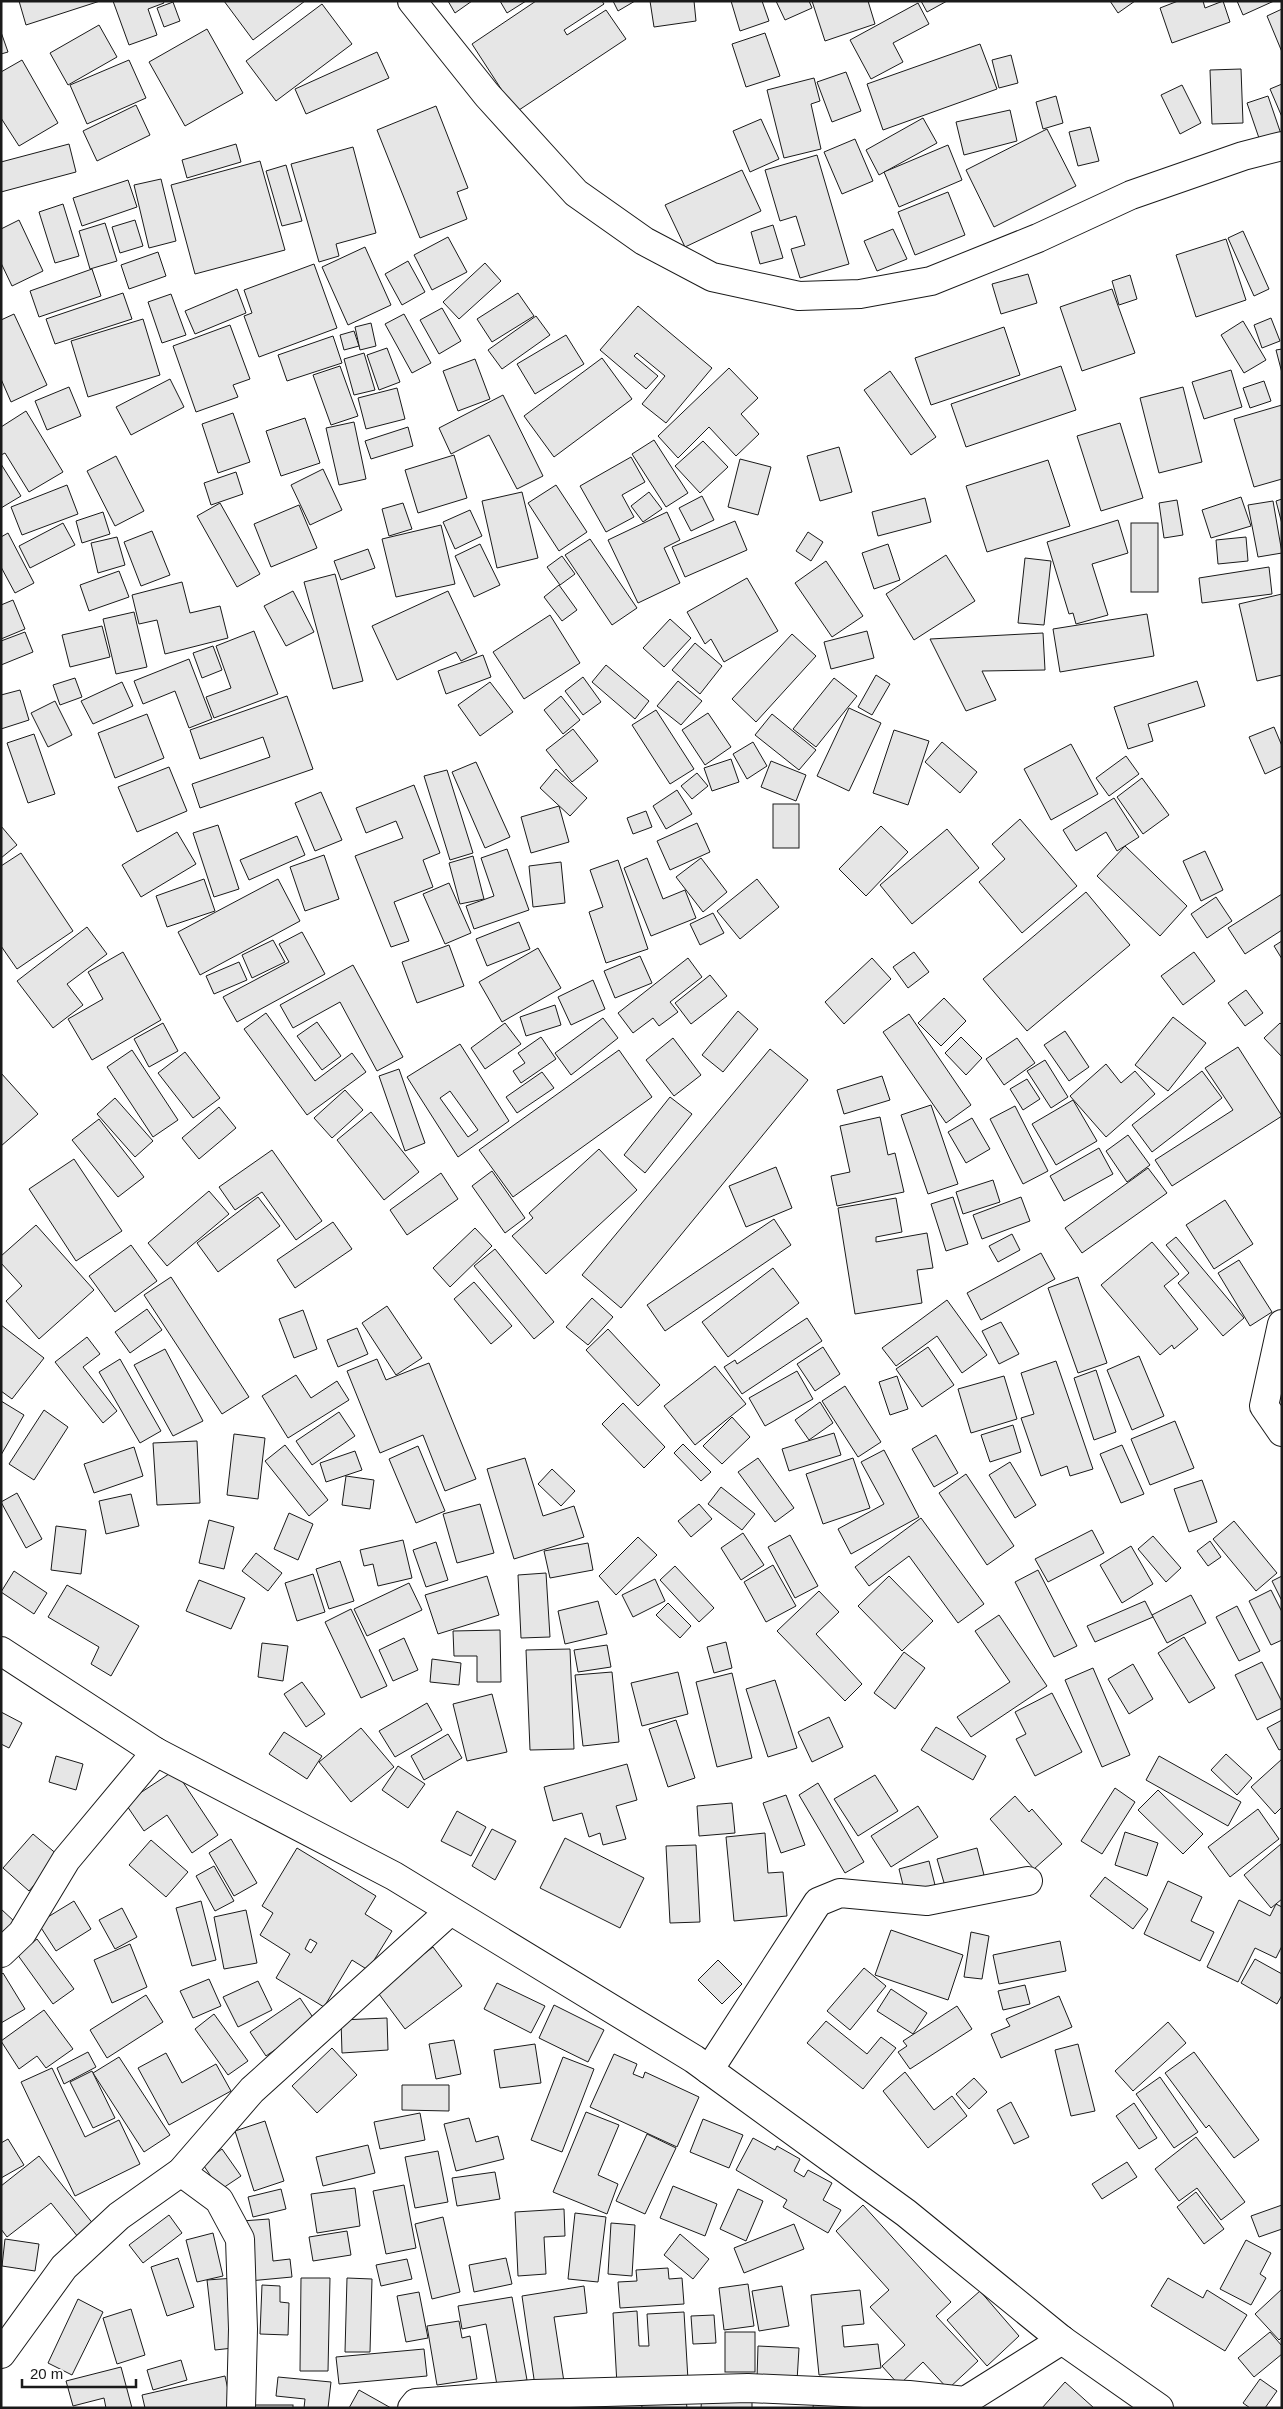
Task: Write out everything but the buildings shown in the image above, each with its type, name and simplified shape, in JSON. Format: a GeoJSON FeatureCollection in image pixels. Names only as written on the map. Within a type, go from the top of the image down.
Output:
{"type":"FeatureCollection","features":[{"type":"Feature","properties":{"kind":"street"},"geometry":{"type":"LineString","coordinates":[[412,1],[488,96],[576,193],[644,240],[712,277],[799,296],[860,294],[931,281],[1038,238],[1131,195],[1243,156],[1282,146]]}},
{"type":"Feature","properties":{"kind":"street"},"geometry":{"type":"LineString","coordinates":[[1282,1324],[1264,1406],[1282,1432]]}},
{"type":"Feature","properties":{"kind":"street"},"geometry":{"type":"LineString","coordinates":[[1,1651],[156,1752],[394,1876],[450,1912],[694,2059],[906,2213],[1062,2340],[1159,2408]]}},
{"type":"Feature","properties":{"kind":"street"},"geometry":{"type":"LineString","coordinates":[[1,1953],[22,1933],[66,1860],[156,1752]]}},
{"type":"Feature","properties":{"kind":"street"},"geometry":{"type":"LineString","coordinates":[[709,2070],[818,1902],[840,1893],[927,1901],[1028,1881]]}},
{"type":"Feature","properties":{"kind":"street"},"geometry":{"type":"LineString","coordinates":[[1,2354],[64,2267],[119,2216],[181,2172],[252,2090],[450,1912]]}},
{"type":"Feature","properties":{"kind":"street"},"geometry":{"type":"LineString","coordinates":[[181,2172],[219,2200],[240,2239],[243,2329],[241,2408]]}},
{"type":"Feature","properties":{"kind":"street"},"geometry":{"type":"LineString","coordinates":[[412,2408],[416,2403],[534,2394],[748,2388],[909,2395],[965,2401],[1062,2340]]}}]}
